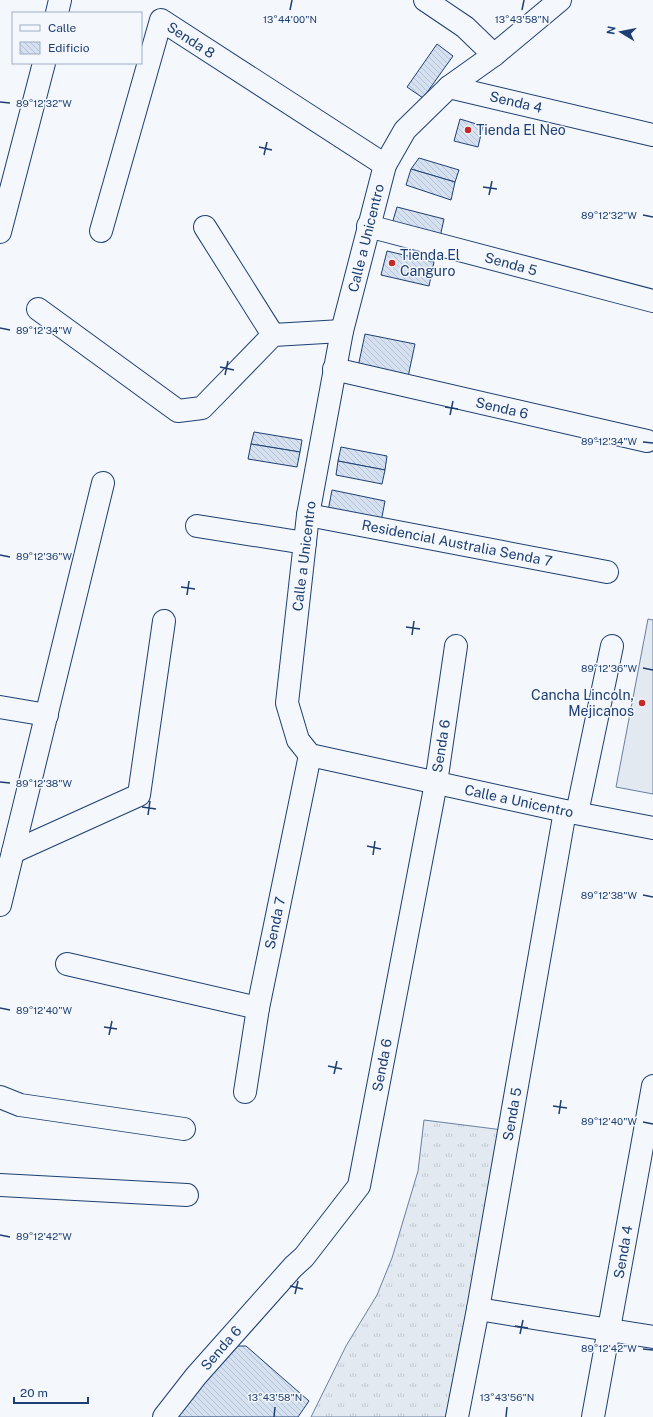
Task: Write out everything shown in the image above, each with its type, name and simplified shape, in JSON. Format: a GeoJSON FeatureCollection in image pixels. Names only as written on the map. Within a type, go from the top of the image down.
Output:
{"type":"FeatureCollection","features":[{"type":"Feature","properties":{"kind":"street"},"geometry":{"type":"LineString","coordinates":[[57,12],[60,0]]}},
{"type":"Feature","properties":{"kind":"street"},"geometry":{"type":"LineString","coordinates":[[425,0],[465,27],[494,55]]}},
{"type":"Feature","properties":{"kind":"street","name":"Calle a Unicentro"},"geometry":{"type":"LineString","coordinates":[[560,0],[494,55],[449,87],[405,130],[385,165],[342,330],[334,370],[308,515],[287,703],[298,740],[310,755],[571,812],[653,828]]}},
{"type":"Feature","properties":{"kind":"street","name":"Senda 8"},"geometry":{"type":"LineString","coordinates":[[101,231],[161,20],[385,165]]}},
{"type":"Feature","properties":{"kind":"street"},"geometry":{"type":"LineString","coordinates":[[0,232],[44,64]]}},
{"type":"Feature","properties":{"kind":"street","name":"Senda 4"},"geometry":{"type":"LineString","coordinates":[[449,87],[653,135]]}},
{"type":"Feature","properties":{"kind":"street","name":"Senda 5"},"geometry":{"type":"LineString","coordinates":[[368,226],[653,301]]}},
{"type":"Feature","properties":{"kind":"street"},"geometry":{"type":"LineString","coordinates":[[205,227],[273,336]]}},
{"type":"Feature","properties":{"kind":"street"},"geometry":{"type":"LineString","coordinates":[[38,309],[178,411],[202,408],[273,336],[342,330]]}},
{"type":"Feature","properties":{"kind":"street","name":"Senda 6"},"geometry":{"type":"LineString","coordinates":[[334,370],[646,440]]}},
{"type":"Feature","properties":{"kind":"street"},"geometry":{"type":"LineString","coordinates":[[0,905],[104,483]]}},
{"type":"Feature","properties":{"kind":"street","name":"Residencial Australia Senda 7"},"geometry":{"type":"LineString","coordinates":[[308,515],[607,572]]}},
{"type":"Feature","properties":{"kind":"street"},"geometry":{"type":"LineString","coordinates":[[197,526],[305,543]]}},
{"type":"Feature","properties":{"kind":"street"},"geometry":{"type":"LineString","coordinates":[[13,852],[140,795],[164,621]]}},
{"type":"Feature","properties":{"kind":"street","name":"Senda 6"},"geometry":{"type":"LineString","coordinates":[[164,1417],[196,1376],[293,1267],[304,1257],[358,1186],[436,783],[456,646]]}},
{"type":"Feature","properties":{"kind":"street","name":"Senda 5"},"geometry":{"type":"LineString","coordinates":[[457,1417],[571,812],[612,646]]}},
{"type":"Feature","properties":{"kind":"street"},"geometry":{"type":"LineString","coordinates":[[0,707],[47,715]]}},
{"type":"Feature","properties":{"kind":"street","name":"Senda 7"},"geometry":{"type":"LineString","coordinates":[[245,1092],[258,1008],[310,755]]}},
{"type":"Feature","properties":{"kind":"street"},"geometry":{"type":"LineString","coordinates":[[67,964],[258,1008]]}},
{"type":"Feature","properties":{"kind":"street","name":"Senda 4"},"geometry":{"type":"LineString","coordinates":[[593,1417],[653,1086]]}},
{"type":"Feature","properties":{"kind":"street"},"geometry":{"type":"LineString","coordinates":[[0,1097],[20,1105],[184,1129]]}},
{"type":"Feature","properties":{"kind":"street"},"geometry":{"type":"LineString","coordinates":[[0,1185],[187,1195]]}},
{"type":"Feature","properties":{"kind":"street"},"geometry":{"type":"LineString","coordinates":[[478,1309],[653,1336]]}},
{"type":"Feature","properties":{"kind":"green space","name":"Cancha Lincoln, Mejicanos"},"geometry":{"type":"Polygon","coordinates":[[[648,619],[653,620],[653,794],[616,787],[648,619]]]}},
{"type":"Feature","properties":{"kind":"green space"},"geometry":{"type":"Polygon","coordinates":[[[424,1120],[503,1130],[450,1417],[311,1417],[346,1346],[377,1295],[392,1258],[418,1171],[424,1120]]]}},
{"type":"Feature","properties":{"kind":"building"},"geometry":{"type":"Polygon","coordinates":[[[437,44],[453,56],[423,98],[407,87],[437,44]]]}},
{"type":"Feature","properties":{"kind":"building"},"geometry":{"type":"Polygon","coordinates":[[[460,119],[483,126],[478,147],[454,141],[460,119]]]}},
{"type":"Feature","properties":{"kind":"building"},"geometry":{"type":"Polygon","coordinates":[[[419,158],[459,170],[455,182],[411,169],[419,158]]]}},
{"type":"Feature","properties":{"kind":"building"},"geometry":{"type":"Polygon","coordinates":[[[411,169],[455,182],[451,200],[406,185],[411,169]]]}},
{"type":"Feature","properties":{"kind":"building"},"geometry":{"type":"Polygon","coordinates":[[[397,207],[444,219],[440,237],[392,224],[397,207]]]}},
{"type":"Feature","properties":{"kind":"building"},"geometry":{"type":"Polygon","coordinates":[[[387,251],[434,262],[429,286],[381,275],[387,251]]]}},
{"type":"Feature","properties":{"kind":"building"},"geometry":{"type":"Polygon","coordinates":[[[365,334],[415,344],[408,377],[358,367],[365,334]]]}},
{"type":"Feature","properties":{"kind":"building"},"geometry":{"type":"Polygon","coordinates":[[[254,432],[302,440],[300,452],[251,444],[254,432]]]}},
{"type":"Feature","properties":{"kind":"building"},"geometry":{"type":"Polygon","coordinates":[[[251,444],[300,452],[297,467],[248,459],[251,444]]]}},
{"type":"Feature","properties":{"kind":"building"},"geometry":{"type":"Polygon","coordinates":[[[341,447],[387,456],[385,470],[338,461],[341,447]]]}},
{"type":"Feature","properties":{"kind":"building"},"geometry":{"type":"Polygon","coordinates":[[[338,461],[385,470],[382,484],[336,475],[338,461]]]}},
{"type":"Feature","properties":{"kind":"building"},"geometry":{"type":"Polygon","coordinates":[[[332,490],[385,501],[381,522],[328,511],[332,490]]]}},
{"type":"Feature","properties":{"kind":"building"},"geometry":{"type":"Polygon","coordinates":[[[235,1346],[246,1346],[309,1401],[298,1417],[169,1417],[235,1346]]]}},
{"type":"Feature","properties":{"kind":"place","name":"Tienda El Neo"},"geometry":{"type":"Point","coordinates":[468,130]}},
{"type":"Feature","properties":{"kind":"place","name":"Tienda El Canguro"},"geometry":{"type":"Point","coordinates":[392,263]}},
{"type":"Feature","properties":{"kind":"place","name":"Cancha Lincoln, Mejicanos"},"geometry":{"type":"Point","coordinates":[642,703]}}]}
